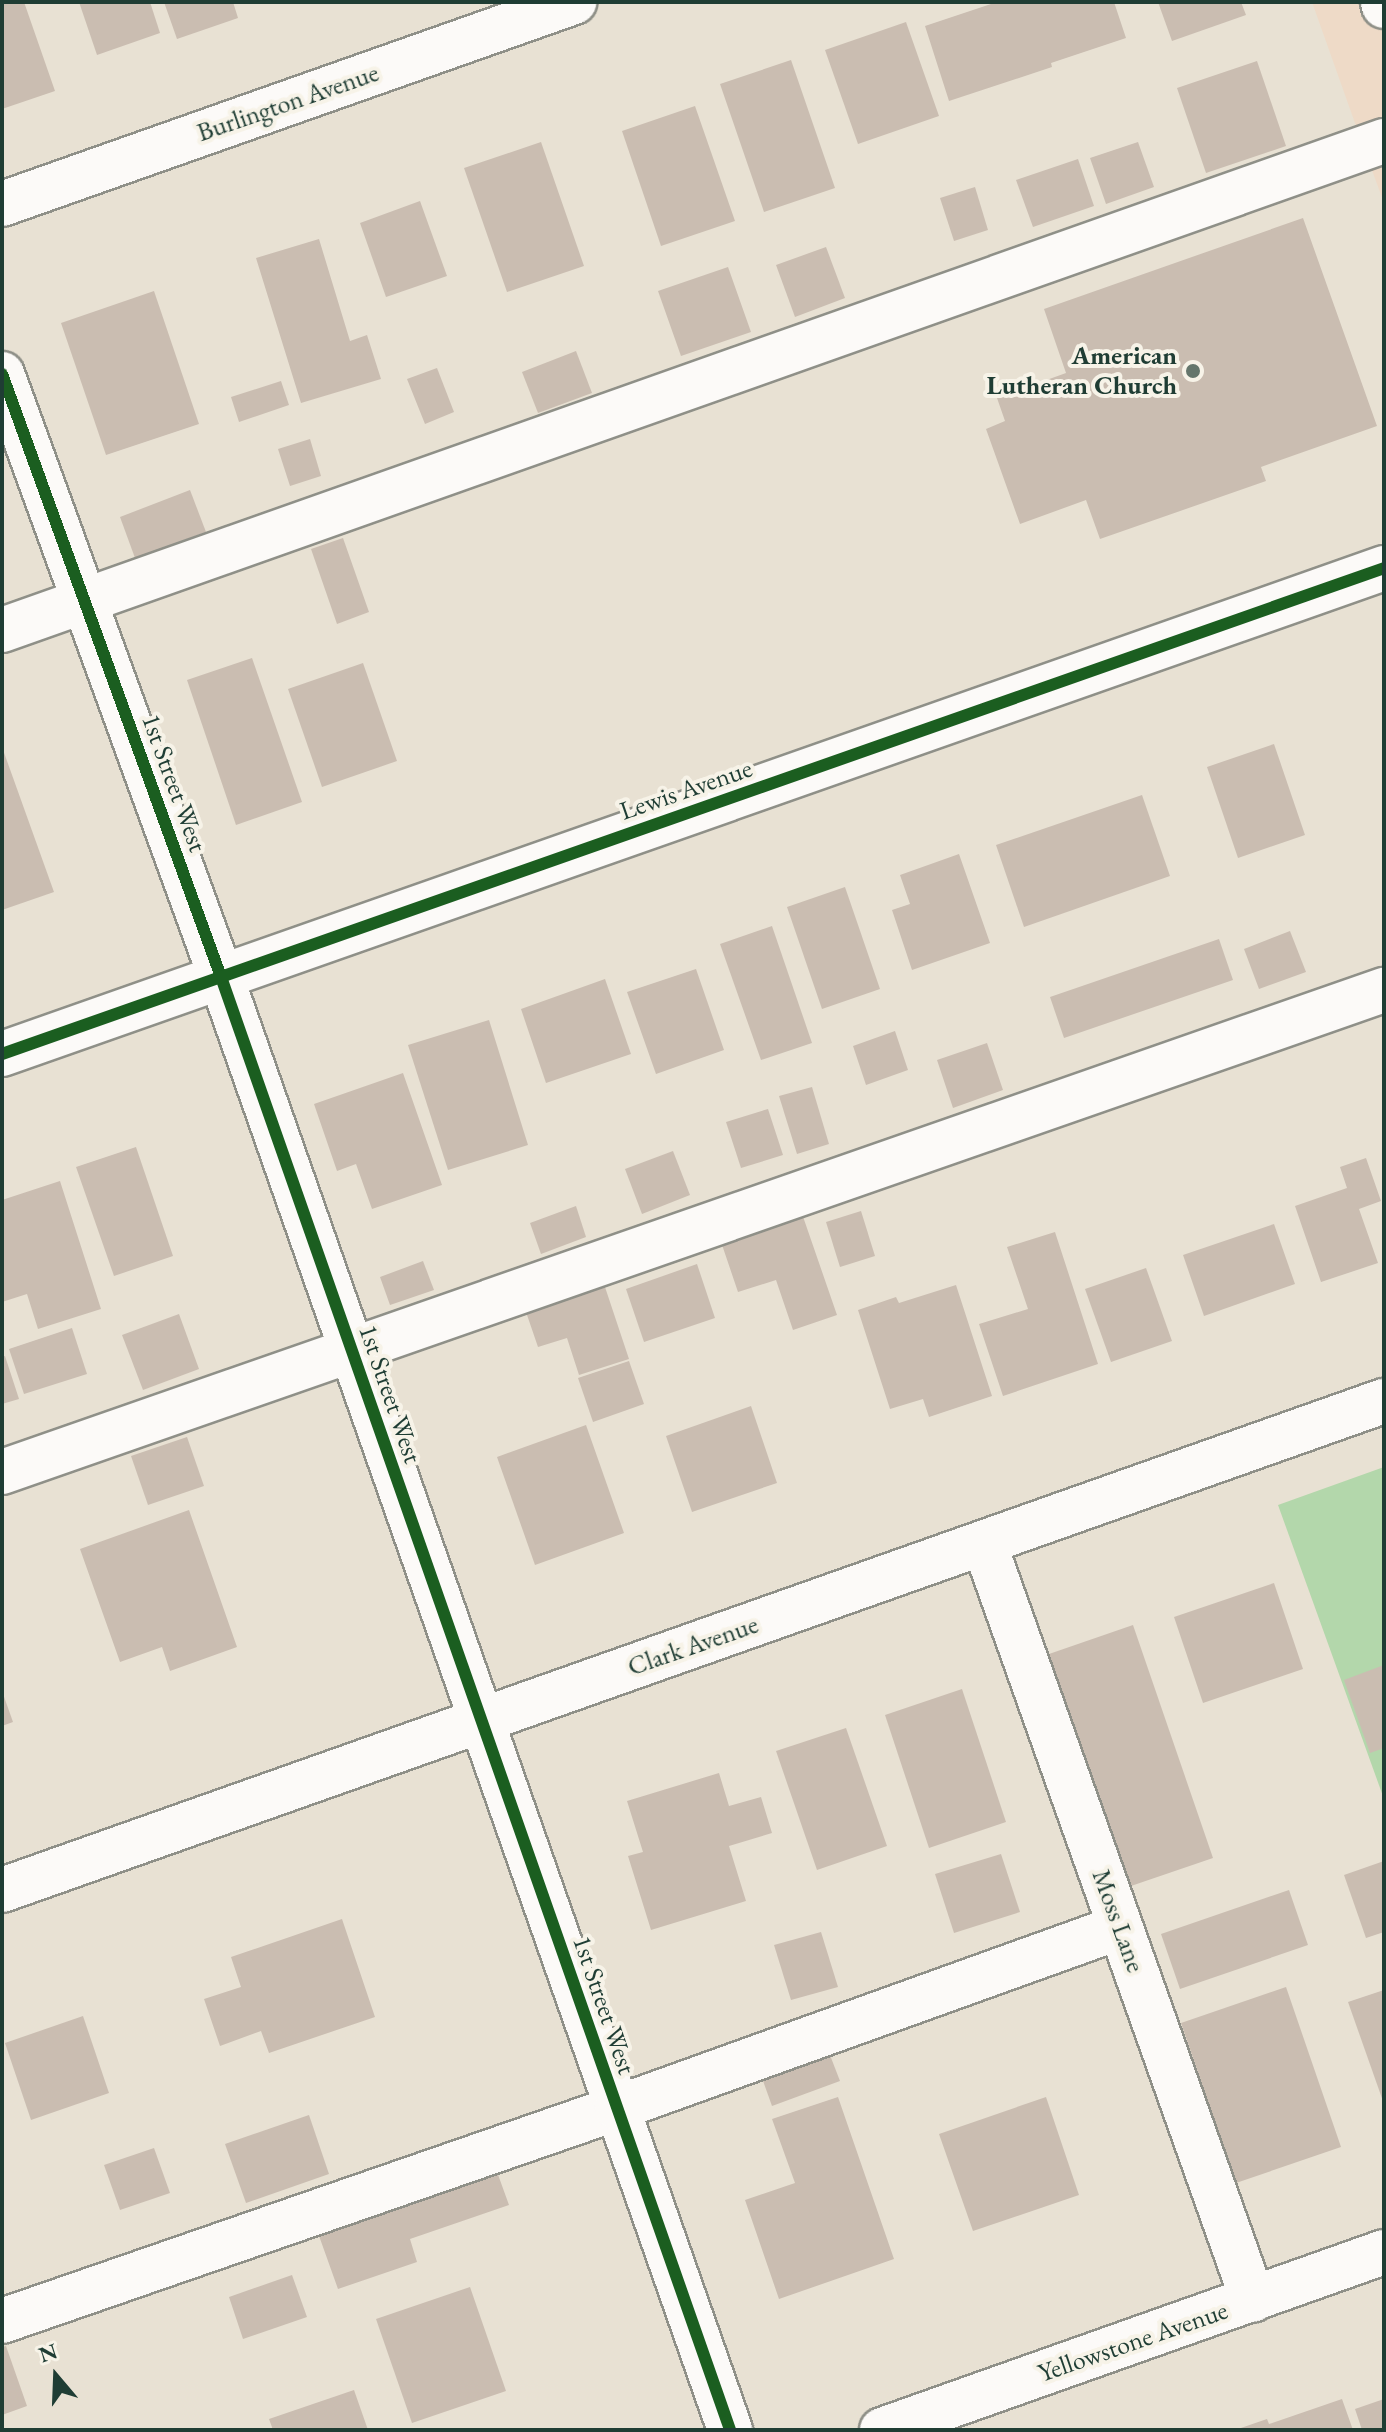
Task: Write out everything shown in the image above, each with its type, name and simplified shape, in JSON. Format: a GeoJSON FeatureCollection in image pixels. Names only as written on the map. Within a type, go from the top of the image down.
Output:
{"type":"FeatureCollection","features":[{"type":"Feature","properties":{"kind":"street","name":"Burlington Avenue"},"geometry":{"type":"LineString","coordinates":[[2,204],[574,2]]}},
{"type":"Feature","properties":{"kind":"street"},"geometry":{"type":"LineString","coordinates":[[2,630],[1384,141]]}},
{"type":"Feature","properties":{"kind":"street","name":"1st Street West"},"geometry":{"type":"LineString","coordinates":[[2,374],[221,977],[730,2430]]}},
{"type":"Feature","properties":{"kind":"street","name":"Lewis Avenue"},"geometry":{"type":"LineString","coordinates":[[2,1054],[1384,568]]}},
{"type":"Feature","properties":{"kind":"street"},"geometry":{"type":"LineString","coordinates":[[2,1472],[1384,990]]}},
{"type":"Feature","properties":{"kind":"street","name":"Clark Avenue"},"geometry":{"type":"LineString","coordinates":[[2,1890],[1384,1401]]}},
{"type":"Feature","properties":{"kind":"street","name":"Moss Lane"},"geometry":{"type":"LineString","coordinates":[[984,1543],[1253,2300]]}},
{"type":"Feature","properties":{"kind":"street"},"geometry":{"type":"LineString","coordinates":[[2,2321],[617,2108],[1120,1927]]}},
{"type":"Feature","properties":{"kind":"street","name":"Yellowstone Avenue"},"geometry":{"type":"LineString","coordinates":[[882,2430],[1384,2252]]}},
{"type":"Feature","properties":{"kind":"shaded area"},"geometry":{"type":"Polygon","coordinates":[[[1312,2],[1384,2],[1384,203],[1361,140],[1312,2]]]}},
{"type":"Feature","properties":{"kind":"green space"},"geometry":{"type":"Polygon","coordinates":[[[1384,1467],[1384,1799],[1278,1505],[1384,1467]]]}},
{"type":"Feature","properties":{"kind":"building"},"geometry":{"type":"Polygon","coordinates":[[[2,2],[24,2],[55,91],[2,109],[2,2]]]}},
{"type":"Feature","properties":{"kind":"building"},"geometry":{"type":"Polygon","coordinates":[[[79,2],[150,2],[160,33],[97,55],[79,2]]]}},
{"type":"Feature","properties":{"kind":"building"},"geometry":{"type":"Polygon","coordinates":[[[164,2],[233,2],[238,18],[177,39],[164,2]]]}},
{"type":"Feature","properties":{"kind":"building"},"geometry":{"type":"Polygon","coordinates":[[[997,2],[1114,2],[1126,38],[1051,63],[1052,67],[949,101],[925,26],[997,2]]]}},
{"type":"Feature","properties":{"kind":"building"},"geometry":{"type":"Polygon","coordinates":[[[1158,2],[1241,2],[1246,15],[1172,41],[1158,2]]]}},
{"type":"Feature","properties":{"kind":"building"},"geometry":{"type":"Polygon","coordinates":[[[906,22],[939,116],[858,144],[825,50],[906,22]]]}},
{"type":"Feature","properties":{"kind":"building"},"geometry":{"type":"Polygon","coordinates":[[[791,60],[835,188],[764,212],[720,84],[791,60]]]}},
{"type":"Feature","properties":{"kind":"building"},"geometry":{"type":"Polygon","coordinates":[[[1257,61],[1286,146],[1206,173],[1177,88],[1257,61]]]}},
{"type":"Feature","properties":{"kind":"building"},"geometry":{"type":"Polygon","coordinates":[[[695,106],[735,221],[661,246],[622,131],[695,106]]]}},
{"type":"Feature","properties":{"kind":"building"},"geometry":{"type":"Polygon","coordinates":[[[541,142],[584,266],[507,292],[464,168],[541,142]]]}},
{"type":"Feature","properties":{"kind":"building"},"geometry":{"type":"Polygon","coordinates":[[[1138,142],[1154,187],[1106,204],[1090,158],[1138,142]]]}},
{"type":"Feature","properties":{"kind":"building"},"geometry":{"type":"Polygon","coordinates":[[[1078,159],[1094,206],[1033,227],[1016,180],[1078,159]]]}},
{"type":"Feature","properties":{"kind":"building"},"geometry":{"type":"Polygon","coordinates":[[[975,187],[988,230],[954,241],[940,198],[975,187]]]}},
{"type":"Feature","properties":{"kind":"building"},"geometry":{"type":"Polygon","coordinates":[[[420,201],[447,276],[386,297],[360,223],[420,201]]]}},
{"type":"Feature","properties":{"kind":"building"},"geometry":{"type":"Polygon","coordinates":[[[1303,218],[1377,426],[1261,467],[1266,481],[1100,539],[1086,500],[1020,524],[986,429],[1005,421],[997,398],[1066,373],[1044,309],[1303,218]]]}},
{"type":"Feature","properties":{"kind":"building"},"geometry":{"type":"Polygon","coordinates":[[[319,239],[350,341],[367,335],[381,379],[301,403],[256,258],[319,239]]]}},
{"type":"Feature","properties":{"kind":"building"},"geometry":{"type":"Polygon","coordinates":[[[826,247],[845,298],[795,317],[776,265],[826,247]]]}},
{"type":"Feature","properties":{"kind":"building"},"geometry":{"type":"Polygon","coordinates":[[[728,267],[751,332],[681,356],[658,291],[728,267]]]}},
{"type":"Feature","properties":{"kind":"building"},"geometry":{"type":"Polygon","coordinates":[[[154,291],[199,424],[106,455],[61,323],[154,291]]]}},
{"type":"Feature","properties":{"kind":"building"},"geometry":{"type":"Polygon","coordinates":[[[576,351],[592,393],[538,413],[522,372],[576,351]]]}},
{"type":"Feature","properties":{"kind":"building"},"geometry":{"type":"Polygon","coordinates":[[[437,368],[454,412],[425,424],[407,379],[437,368]]]}},
{"type":"Feature","properties":{"kind":"building"},"geometry":{"type":"Polygon","coordinates":[[[281,381],[289,405],[239,422],[231,397],[281,381]]]}},
{"type":"Feature","properties":{"kind":"building"},"geometry":{"type":"Polygon","coordinates":[[[310,439],[321,476],[290,486],[278,449],[310,439]]]}},
{"type":"Feature","properties":{"kind":"building"},"geometry":{"type":"Polygon","coordinates":[[[190,490],[206,532],[135,558],[120,517],[190,490]]]}},
{"type":"Feature","properties":{"kind":"building"},"geometry":{"type":"Polygon","coordinates":[[[343,538],[369,612],[337,624],[311,549],[343,538]]]}},
{"type":"Feature","properties":{"kind":"building"},"geometry":{"type":"Polygon","coordinates":[[[252,658],[302,802],[236,825],[187,680],[252,658]]]}},
{"type":"Feature","properties":{"kind":"building"},"geometry":{"type":"Polygon","coordinates":[[[363,663],[397,761],[322,787],[288,689],[363,663]]]}},
{"type":"Feature","properties":{"kind":"building"},"geometry":{"type":"Polygon","coordinates":[[[1274,744],[1305,835],[1238,858],[1207,767],[1274,744]]]}},
{"type":"Feature","properties":{"kind":"building"},"geometry":{"type":"Polygon","coordinates":[[[2,747],[54,892],[2,910],[2,747]]]}},
{"type":"Feature","properties":{"kind":"building"},"geometry":{"type":"Polygon","coordinates":[[[1142,795],[1170,876],[1024,927],[996,845],[1142,795]]]}},
{"type":"Feature","properties":{"kind":"building"},"geometry":{"type":"Polygon","coordinates":[[[959,854],[990,943],[912,970],[892,910],[910,904],[900,875],[959,854]]]}},
{"type":"Feature","properties":{"kind":"building"},"geometry":{"type":"Polygon","coordinates":[[[845,887],[880,989],[822,1009],[787,907],[845,887]]]}},
{"type":"Feature","properties":{"kind":"building"},"geometry":{"type":"Polygon","coordinates":[[[772,926],[812,1043],[761,1060],[720,944],[772,926]]]}},
{"type":"Feature","properties":{"kind":"building"},"geometry":{"type":"Polygon","coordinates":[[[1290,931],[1306,972],[1259,989],[1244,949],[1290,931]]]}},
{"type":"Feature","properties":{"kind":"building"},"geometry":{"type":"Polygon","coordinates":[[[1219,939],[1233,980],[1064,1038],[1050,997],[1219,939]]]}},
{"type":"Feature","properties":{"kind":"building"},"geometry":{"type":"Polygon","coordinates":[[[696,969],[724,1050],[656,1074],[627,992],[696,969]]]}},
{"type":"Feature","properties":{"kind":"building"},"geometry":{"type":"Polygon","coordinates":[[[605,979],[631,1054],[546,1083],[521,1009],[605,979]]]}},
{"type":"Feature","properties":{"kind":"building"},"geometry":{"type":"Polygon","coordinates":[[[489,1020],[528,1145],[448,1170],[408,1045],[489,1020]]]}},
{"type":"Feature","properties":{"kind":"building"},"geometry":{"type":"Polygon","coordinates":[[[895,1031],[908,1070],[866,1085],[853,1046],[895,1031]]]}},
{"type":"Feature","properties":{"kind":"building"},"geometry":{"type":"Polygon","coordinates":[[[987,1043],[1003,1090],[953,1108],[937,1060],[987,1043]]]}},
{"type":"Feature","properties":{"kind":"building"},"geometry":{"type":"Polygon","coordinates":[[[403,1073],[442,1185],[372,1209],[356,1164],[337,1171],[314,1104],[403,1073]]]}},
{"type":"Feature","properties":{"kind":"building"},"geometry":{"type":"Polygon","coordinates":[[[812,1087],[829,1144],[797,1154],[779,1096],[812,1087]]]}},
{"type":"Feature","properties":{"kind":"building"},"geometry":{"type":"Polygon","coordinates":[[[768,1109],[783,1155],[741,1168],[726,1122],[768,1109]]]}},
{"type":"Feature","properties":{"kind":"building"},"geometry":{"type":"Polygon","coordinates":[[[136,1147],[173,1256],[114,1276],[76,1167],[136,1147]]]}},
{"type":"Feature","properties":{"kind":"building"},"geometry":{"type":"Polygon","coordinates":[[[673,1151],[690,1195],[642,1214],[625,1169],[673,1151]]]}},
{"type":"Feature","properties":{"kind":"building"},"geometry":{"type":"Polygon","coordinates":[[[1366,1158],[1381,1201],[1359,1209],[1378,1263],[1321,1282],[1295,1206],[1347,1188],[1340,1167],[1366,1158]]]}},
{"type":"Feature","properties":{"kind":"building"},"geometry":{"type":"Polygon","coordinates":[[[60,1181],[101,1309],[38,1329],[27,1294],[2,1302],[2,1200],[60,1181]]]}},
{"type":"Feature","properties":{"kind":"building"},"geometry":{"type":"Polygon","coordinates":[[[799,1205],[837,1315],[793,1330],[776,1280],[738,1292],[718,1233],[799,1205]]]}},
{"type":"Feature","properties":{"kind":"building"},"geometry":{"type":"Polygon","coordinates":[[[576,1206],[586,1237],[541,1254],[530,1223],[576,1206]]]}},
{"type":"Feature","properties":{"kind":"building"},"geometry":{"type":"Polygon","coordinates":[[[861,1211],[875,1256],[840,1267],[826,1222],[861,1211]]]}},
{"type":"Feature","properties":{"kind":"building"},"geometry":{"type":"Polygon","coordinates":[[[1274,1224],[1295,1284],[1204,1316],[1183,1255],[1274,1224]]]}},
{"type":"Feature","properties":{"kind":"building"},"geometry":{"type":"Polygon","coordinates":[[[1055,1232],[1098,1364],[1003,1396],[979,1324],[1028,1309],[1007,1247],[1055,1232]]]}},
{"type":"Feature","properties":{"kind":"building"},"geometry":{"type":"Polygon","coordinates":[[[423,1261],[434,1290],[390,1305],[380,1277],[423,1261]]]}},
{"type":"Feature","properties":{"kind":"building"},"geometry":{"type":"Polygon","coordinates":[[[697,1264],[715,1318],[644,1342],[626,1289],[697,1264]]]}},
{"type":"Feature","properties":{"kind":"building"},"geometry":{"type":"Polygon","coordinates":[[[1146,1268],[1172,1341],[1111,1362],[1085,1289],[1146,1268]]]}},
{"type":"Feature","properties":{"kind":"building"},"geometry":{"type":"Polygon","coordinates":[[[956,1285],[992,1396],[929,1417],[923,1399],[890,1409],[858,1310],[896,1297],[899,1303],[956,1285]]]}},
{"type":"Feature","properties":{"kind":"building"},"geometry":{"type":"Polygon","coordinates":[[[605,1287],[629,1359],[579,1375],[567,1338],[538,1347],[526,1312],[605,1287]]]}},
{"type":"Feature","properties":{"kind":"building"},"geometry":{"type":"Polygon","coordinates":[[[179,1314],[199,1369],[143,1390],[122,1335],[179,1314]]]}},
{"type":"Feature","properties":{"kind":"building"},"geometry":{"type":"Polygon","coordinates":[[[72,1328],[87,1374],[24,1394],[9,1349],[72,1328]]]}},
{"type":"Feature","properties":{"kind":"building"},"geometry":{"type":"Polygon","coordinates":[[[5,1356],[19,1399],[2,1404],[2,1357],[5,1356]]]}},
{"type":"Feature","properties":{"kind":"building"},"geometry":{"type":"Polygon","coordinates":[[[629,1361],[644,1404],[593,1422],[578,1378],[629,1361]]]}},
{"type":"Feature","properties":{"kind":"building"},"geometry":{"type":"Polygon","coordinates":[[[751,1406],[777,1483],[692,1512],[666,1436],[751,1406]]]}},
{"type":"Feature","properties":{"kind":"building"},"geometry":{"type":"Polygon","coordinates":[[[586,1425],[624,1533],[535,1565],[497,1457],[586,1425]]]}},
{"type":"Feature","properties":{"kind":"building"},"geometry":{"type":"Polygon","coordinates":[[[187,1437],[204,1486],[148,1505],[131,1456],[187,1437]]]}},
{"type":"Feature","properties":{"kind":"building"},"geometry":{"type":"Polygon","coordinates":[[[189,1510],[237,1647],[170,1671],[162,1647],[120,1662],[80,1549],[189,1510]]]}},
{"type":"Feature","properties":{"kind":"building"},"geometry":{"type":"Polygon","coordinates":[[[1274,1583],[1303,1669],[1203,1703],[1174,1617],[1274,1583]]]}},
{"type":"Feature","properties":{"kind":"building"},"geometry":{"type":"Polygon","coordinates":[[[1133,1625],[1213,1858],[1128,1887],[1049,1654],[1133,1625]]]}},
{"type":"Feature","properties":{"kind":"building"},"geometry":{"type":"Polygon","coordinates":[[[1384,1665],[1384,1748],[1370,1753],[1344,1680],[1384,1665]]]}},
{"type":"Feature","properties":{"kind":"building"},"geometry":{"type":"Polygon","coordinates":[[[962,1689],[1006,1822],[929,1848],[885,1715],[962,1689]]]}},
{"type":"Feature","properties":{"kind":"building"},"geometry":{"type":"Polygon","coordinates":[[[2,1691],[13,1722],[2,1726],[2,1691]]]}},
{"type":"Feature","properties":{"kind":"building"},"geometry":{"type":"Polygon","coordinates":[[[846,1728],[887,1846],[817,1870],[776,1751],[846,1728]]]}},
{"type":"Feature","properties":{"kind":"building"},"geometry":{"type":"Polygon","coordinates":[[[719,1773],[729,1806],[761,1797],[772,1833],[729,1846],[746,1901],[651,1930],[628,1856],[643,1852],[627,1801],[719,1773]]]}},
{"type":"Feature","properties":{"kind":"building"},"geometry":{"type":"Polygon","coordinates":[[[1001,1854],[1020,1912],[954,1933],[935,1874],[1001,1854]]]}},
{"type":"Feature","properties":{"kind":"building"},"geometry":{"type":"Polygon","coordinates":[[[1384,1861],[1384,1932],[1366,1938],[1344,1875],[1384,1861]]]}},
{"type":"Feature","properties":{"kind":"building"},"geometry":{"type":"Polygon","coordinates":[[[1289,1890],[1308,1945],[1180,1989],[1161,1934],[1289,1890]]]}},
{"type":"Feature","properties":{"kind":"building"},"geometry":{"type":"Polygon","coordinates":[[[342,1919],[375,2017],[269,2053],[261,2031],[220,2046],[204,1999],[241,1987],[231,1957],[342,1919]]]}},
{"type":"Feature","properties":{"kind":"building"},"geometry":{"type":"Polygon","coordinates":[[[821,1932],[838,1987],[791,2000],[774,1945],[821,1932]]]}},
{"type":"Feature","properties":{"kind":"building"},"geometry":{"type":"Polygon","coordinates":[[[1286,1987],[1341,2147],[1236,2183],[1181,2023],[1286,1987]]]}},
{"type":"Feature","properties":{"kind":"building"},"geometry":{"type":"Polygon","coordinates":[[[1384,1990],[1384,2104],[1348,2002],[1384,1990]]]}},
{"type":"Feature","properties":{"kind":"building"},"geometry":{"type":"Polygon","coordinates":[[[83,2016],[109,2093],[31,2120],[5,2043],[83,2016]]]}},
{"type":"Feature","properties":{"kind":"building"},"geometry":{"type":"Polygon","coordinates":[[[823,2037],[840,2081],[772,2106],[756,2061],[823,2037]]]}},
{"type":"Feature","properties":{"kind":"building"},"geometry":{"type":"Polygon","coordinates":[[[838,2097],[894,2259],[779,2299],[745,2200],[795,2183],[772,2119],[838,2097]]]}},
{"type":"Feature","properties":{"kind":"building"},"geometry":{"type":"Polygon","coordinates":[[[1046,2097],[1079,2195],[973,2231],[939,2134],[1046,2097]]]}},
{"type":"Feature","properties":{"kind":"building"},"geometry":{"type":"Polygon","coordinates":[[[309,2115],[329,2174],[246,2203],[225,2144],[309,2115]]]}},
{"type":"Feature","properties":{"kind":"building"},"geometry":{"type":"Polygon","coordinates":[[[154,2148],[170,2193],[120,2210],[104,2165],[154,2148]]]}},
{"type":"Feature","properties":{"kind":"building"},"geometry":{"type":"Polygon","coordinates":[[[492,2158],[509,2205],[410,2239],[417,2262],[338,2289],[318,2233],[492,2158]]]}},
{"type":"Feature","properties":{"kind":"building"},"geometry":{"type":"Polygon","coordinates":[[[292,2275],[307,2317],[243,2339],[229,2297],[292,2275]]]}},
{"type":"Feature","properties":{"kind":"building"},"geometry":{"type":"Polygon","coordinates":[[[470,2287],[506,2391],[412,2423],[376,2319],[470,2287]]]}},
{"type":"Feature","properties":{"kind":"building"},"geometry":{"type":"Polygon","coordinates":[[[6,2346],[27,2406],[2,2415],[2,2347],[6,2346]]]}},
{"type":"Feature","properties":{"kind":"building"},"geometry":{"type":"Polygon","coordinates":[[[354,2390],[368,2430],[273,2430],[269,2419],[354,2390]]]}},
{"type":"Feature","properties":{"kind":"building"},"geometry":{"type":"Polygon","coordinates":[[[1342,2399],[1353,2430],[1235,2430],[1267,2419],[1269,2424],[1342,2399]]]}},
{"type":"Feature","properties":{"kind":"building"},"geometry":{"type":"Polygon","coordinates":[[[1384,2399],[1384,2430],[1362,2430],[1355,2409],[1384,2399]]]}},
{"type":"Feature","properties":{"kind":"cycle path"},"geometry":{"type":"LineString","coordinates":[[2,374],[221,977],[730,2430]]}},
{"type":"Feature","properties":{"kind":"cycle path"},"geometry":{"type":"LineString","coordinates":[[2,1054],[1384,568]]}},
{"type":"Feature","properties":{"kind":"place","name":"American Lutheran Church"},"geometry":{"type":"Point","coordinates":[1193,371]}}]}
